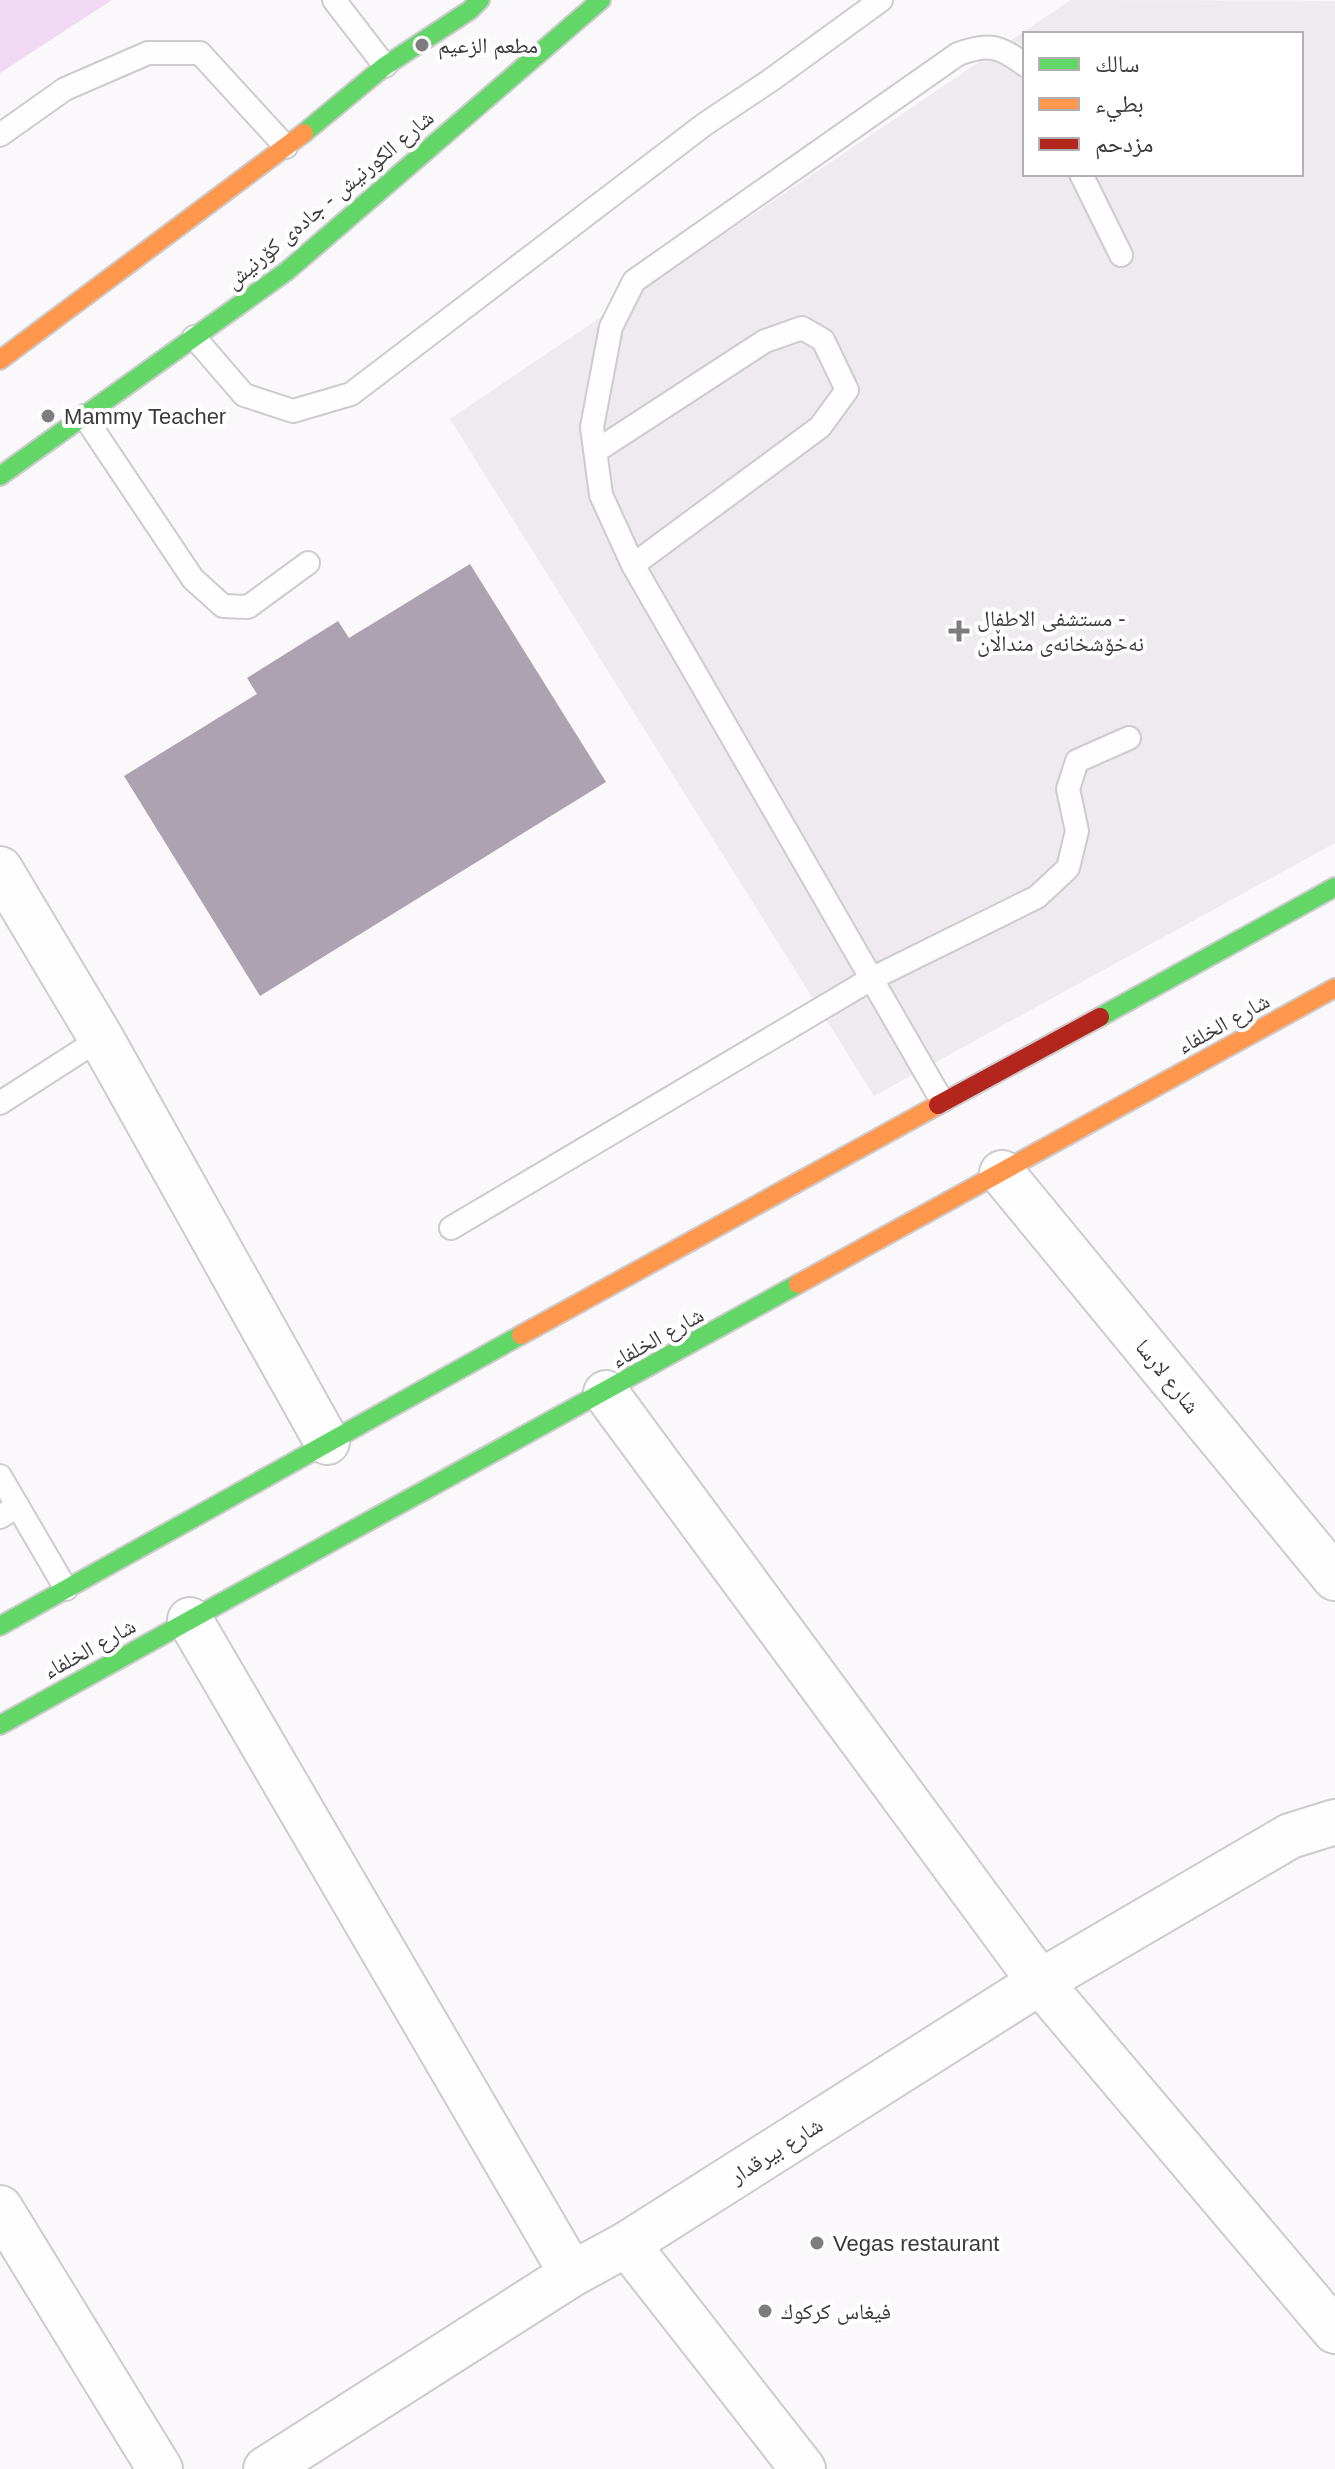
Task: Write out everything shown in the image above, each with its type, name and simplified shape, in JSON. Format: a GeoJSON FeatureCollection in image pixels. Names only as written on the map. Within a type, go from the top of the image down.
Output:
{"type":"FeatureCollection","features":[{"type":"Feature","properties":{"kind":"street"},"geometry":{"type":"LineString","coordinates":[[0,360],[286,147],[385,66],[470,10],[480,0]]}},
{"type":"Feature","properties":{"kind":"street","name":"شارع الكورنيش - جادەی کۆرنیش"},"geometry":{"type":"LineString","coordinates":[[0,476],[287,271],[601,0]]}},
{"type":"Feature","properties":{"kind":"street"},"geometry":{"type":"LineString","coordinates":[[0,869],[101,1038],[327,1442]]}},
{"type":"Feature","properties":{"kind":"street"},"geometry":{"type":"LineString","coordinates":[[0,1626],[942,1101],[1335,887]]}},
{"type":"Feature","properties":{"kind":"street","name":"شارع الخلفاء"},"geometry":{"type":"LineString","coordinates":[[0,1725],[1335,988]]}},
{"type":"Feature","properties":{"kind":"street","name":"شارع لارسا"},"geometry":{"type":"LineString","coordinates":[[1002,1173],[1335,1578]]}},
{"type":"Feature","properties":{"kind":"street"},"geometry":{"type":"LineString","coordinates":[[606,1393],[1040,1982],[1335,2331]]}},
{"type":"Feature","properties":{"kind":"street"},"geometry":{"type":"LineString","coordinates":[[190,1620],[572,2274]]}},
{"type":"Feature","properties":{"kind":"street","name":"شارع بيرقدار"},"geometry":{"type":"LineString","coordinates":[[1290,1836],[1335,1788]]}},
{"type":"Feature","properties":{"kind":"street","name":"شارع بيرقدار"},"geometry":{"type":"LineString","coordinates":[[266,2469],[1040,1982],[1290,1836],[1335,1822]]}},
{"type":"Feature","properties":{"kind":"street"},"geometry":{"type":"LineString","coordinates":[[0,2208],[160,2469]]}},
{"type":"Feature","properties":{"kind":"street"},"geometry":{"type":"LineString","coordinates":[[627,2244],[803,2469]]}},
{"type":"Feature","properties":{"kind":"lane"},"geometry":{"type":"LineString","coordinates":[[334,0],[385,66]]}},
{"type":"Feature","properties":{"kind":"lane"},"geometry":{"type":"LineString","coordinates":[[194,337],[244,395],[293,411],[351,394],[705,124],[881,0]]}},
{"type":"Feature","properties":{"kind":"lane"},"geometry":{"type":"LineString","coordinates":[[942,1101],[633,565],[601,495],[592,427],[611,327],[634,281],[958,54],[981,46],[1005,50],[1023,64]]}},
{"type":"Feature","properties":{"kind":"lane"},"geometry":{"type":"LineString","coordinates":[[0,135],[65,89],[148,53],[200,53],[286,147]]}},
{"type":"Feature","properties":{"kind":"lane"},"geometry":{"type":"LineString","coordinates":[[1082,176],[1121,255]]}},
{"type":"Feature","properties":{"kind":"lane"},"geometry":{"type":"LineString","coordinates":[[596,451],[765,341],[802,328],[823,340],[847,390],[820,427],[633,565]]}},
{"type":"Feature","properties":{"kind":"lane"},"geometry":{"type":"LineString","coordinates":[[84,416],[193,579],[223,606],[248,607],[308,563]]}},
{"type":"Feature","properties":{"kind":"lane"},"geometry":{"type":"LineString","coordinates":[[451,1228],[871,979],[1037,897],[1068,868],[1077,831],[1068,789],[1077,761],[1129,738]]}},
{"type":"Feature","properties":{"kind":"lane"},"geometry":{"type":"LineString","coordinates":[[0,1103],[101,1038]]}},
{"type":"Feature","properties":{"kind":"lane"},"geometry":{"type":"LineString","coordinates":[[0,1476],[9,1512],[66,1589]]}},
{"type":"Feature","properties":{"kind":"shaded area"},"geometry":{"type":"Polygon","coordinates":[[[0,0],[112,0],[0,73],[0,0]]]}},
{"type":"Feature","properties":{"kind":"shaded area","name":"مستشفى الاطفال - نەخۆشخانەی منداڵان"},"geometry":{"type":"Polygon","coordinates":[[[1071,0],[1335,1],[1335,843],[874,1096],[450,419],[1023,32],[1023,176],[1303,176],[1303,32],[1024,32],[1071,0]]]}},
{"type":"Feature","properties":{"kind":"building"},"geometry":{"type":"Polygon","coordinates":[[[470,564],[606,782],[260,996],[124,776],[257,694],[247,678],[338,621],[349,638],[470,564]]]}},
{"type":"Feature","properties":{"kind":"traffic: fast"},"geometry":{"type":"LineString","coordinates":[[304,133],[385,66],[470,10],[480,0]]}},
{"type":"Feature","properties":{"kind":"traffic: fast"},"geometry":{"type":"LineString","coordinates":[[0,476],[287,271],[601,0]]}},
{"type":"Feature","properties":{"kind":"traffic: fast"},"geometry":{"type":"LineString","coordinates":[[1100,1017],[1335,887]]}},
{"type":"Feature","properties":{"kind":"traffic: fast"},"geometry":{"type":"LineString","coordinates":[[0,1725],[798,1284]]}},
{"type":"Feature","properties":{"kind":"traffic: fast"},"geometry":{"type":"LineString","coordinates":[[0,1626],[521,1335]]}},
{"type":"Feature","properties":{"kind":"traffic: slow"},"geometry":{"type":"LineString","coordinates":[[0,360],[304,133]]}},
{"type":"Feature","properties":{"kind":"traffic: slow"},"geometry":{"type":"LineString","coordinates":[[798,1284],[1335,988]]}},
{"type":"Feature","properties":{"kind":"traffic: slow"},"geometry":{"type":"LineString","coordinates":[[521,1335],[938,1105]]}},
{"type":"Feature","properties":{"kind":"traffic: jam"},"geometry":{"type":"LineString","coordinates":[[938,1105],[1100,1017]]}},
{"type":"Feature","properties":{"kind":"place","name":"مطعم الزعيم"},"geometry":{"type":"Point","coordinates":[422,45]}},
{"type":"Feature","properties":{"kind":"place","name":"Mammy Teacher"},"geometry":{"type":"Point","coordinates":[48,416]}},
{"type":"Feature","properties":{"kind":"place","name":"مستشفى الاطفال - نەخۆشخانەی منداڵان"},"geometry":{"type":"Point","coordinates":[959,631]}},
{"type":"Feature","properties":{"kind":"place","name":"Vegas restaurant"},"geometry":{"type":"Point","coordinates":[817,2243]}},
{"type":"Feature","properties":{"kind":"place","name":"فيغاس كركوك"},"geometry":{"type":"Point","coordinates":[765,2311]}}]}
